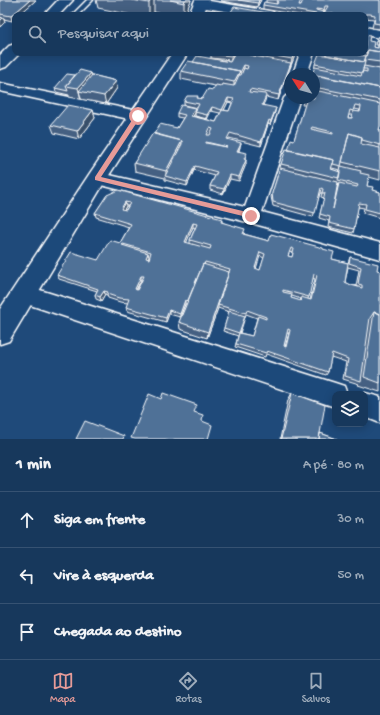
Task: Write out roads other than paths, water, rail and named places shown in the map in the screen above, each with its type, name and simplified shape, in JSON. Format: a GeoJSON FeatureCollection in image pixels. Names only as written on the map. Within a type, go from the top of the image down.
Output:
{"type":"FeatureCollection","features":[{"type":"Feature","properties":{"kind":"street"},"geometry":{"type":"LineString","coordinates":[[54,12],[66,0]]}},
{"type":"Feature","properties":{"kind":"street"},"geometry":{"type":"LineString","coordinates":[[199,6],[246,12]]}},
{"type":"Feature","properties":{"kind":"street"},"geometry":{"type":"LineString","coordinates":[[368,32],[380,34]]}},
{"type":"Feature","properties":{"kind":"street"},"geometry":{"type":"LineString","coordinates":[[0,64],[12,52]]}},
{"type":"Feature","properties":{"kind":"street"},"geometry":{"type":"LineString","coordinates":[[0,332],[178,56]]}},
{"type":"Feature","properties":{"kind":"street"},"geometry":{"type":"LineString","coordinates":[[302,68],[306,56]]}},
{"type":"Feature","properties":{"kind":"street"},"geometry":{"type":"LineString","coordinates":[[0,87],[138,116]]}},
{"type":"Feature","properties":{"kind":"street"},"geometry":{"type":"LineString","coordinates":[[251,216],[290,104]]}},
{"type":"Feature","properties":{"kind":"street"},"geometry":{"type":"LineString","coordinates":[[98,178],[251,216],[380,251]]}},
{"type":"Feature","properties":{"kind":"street"},"geometry":{"type":"LineString","coordinates":[[24,294],[332,394]]}},
{"type":"Feature","properties":{"kind":"street"},"geometry":{"type":"LineString","coordinates":[[368,406],[380,410]]}},
{"type":"Feature","properties":{"kind":"lane"},"geometry":{"type":"LineString","coordinates":[[78,12],[90,0]]}}]}
